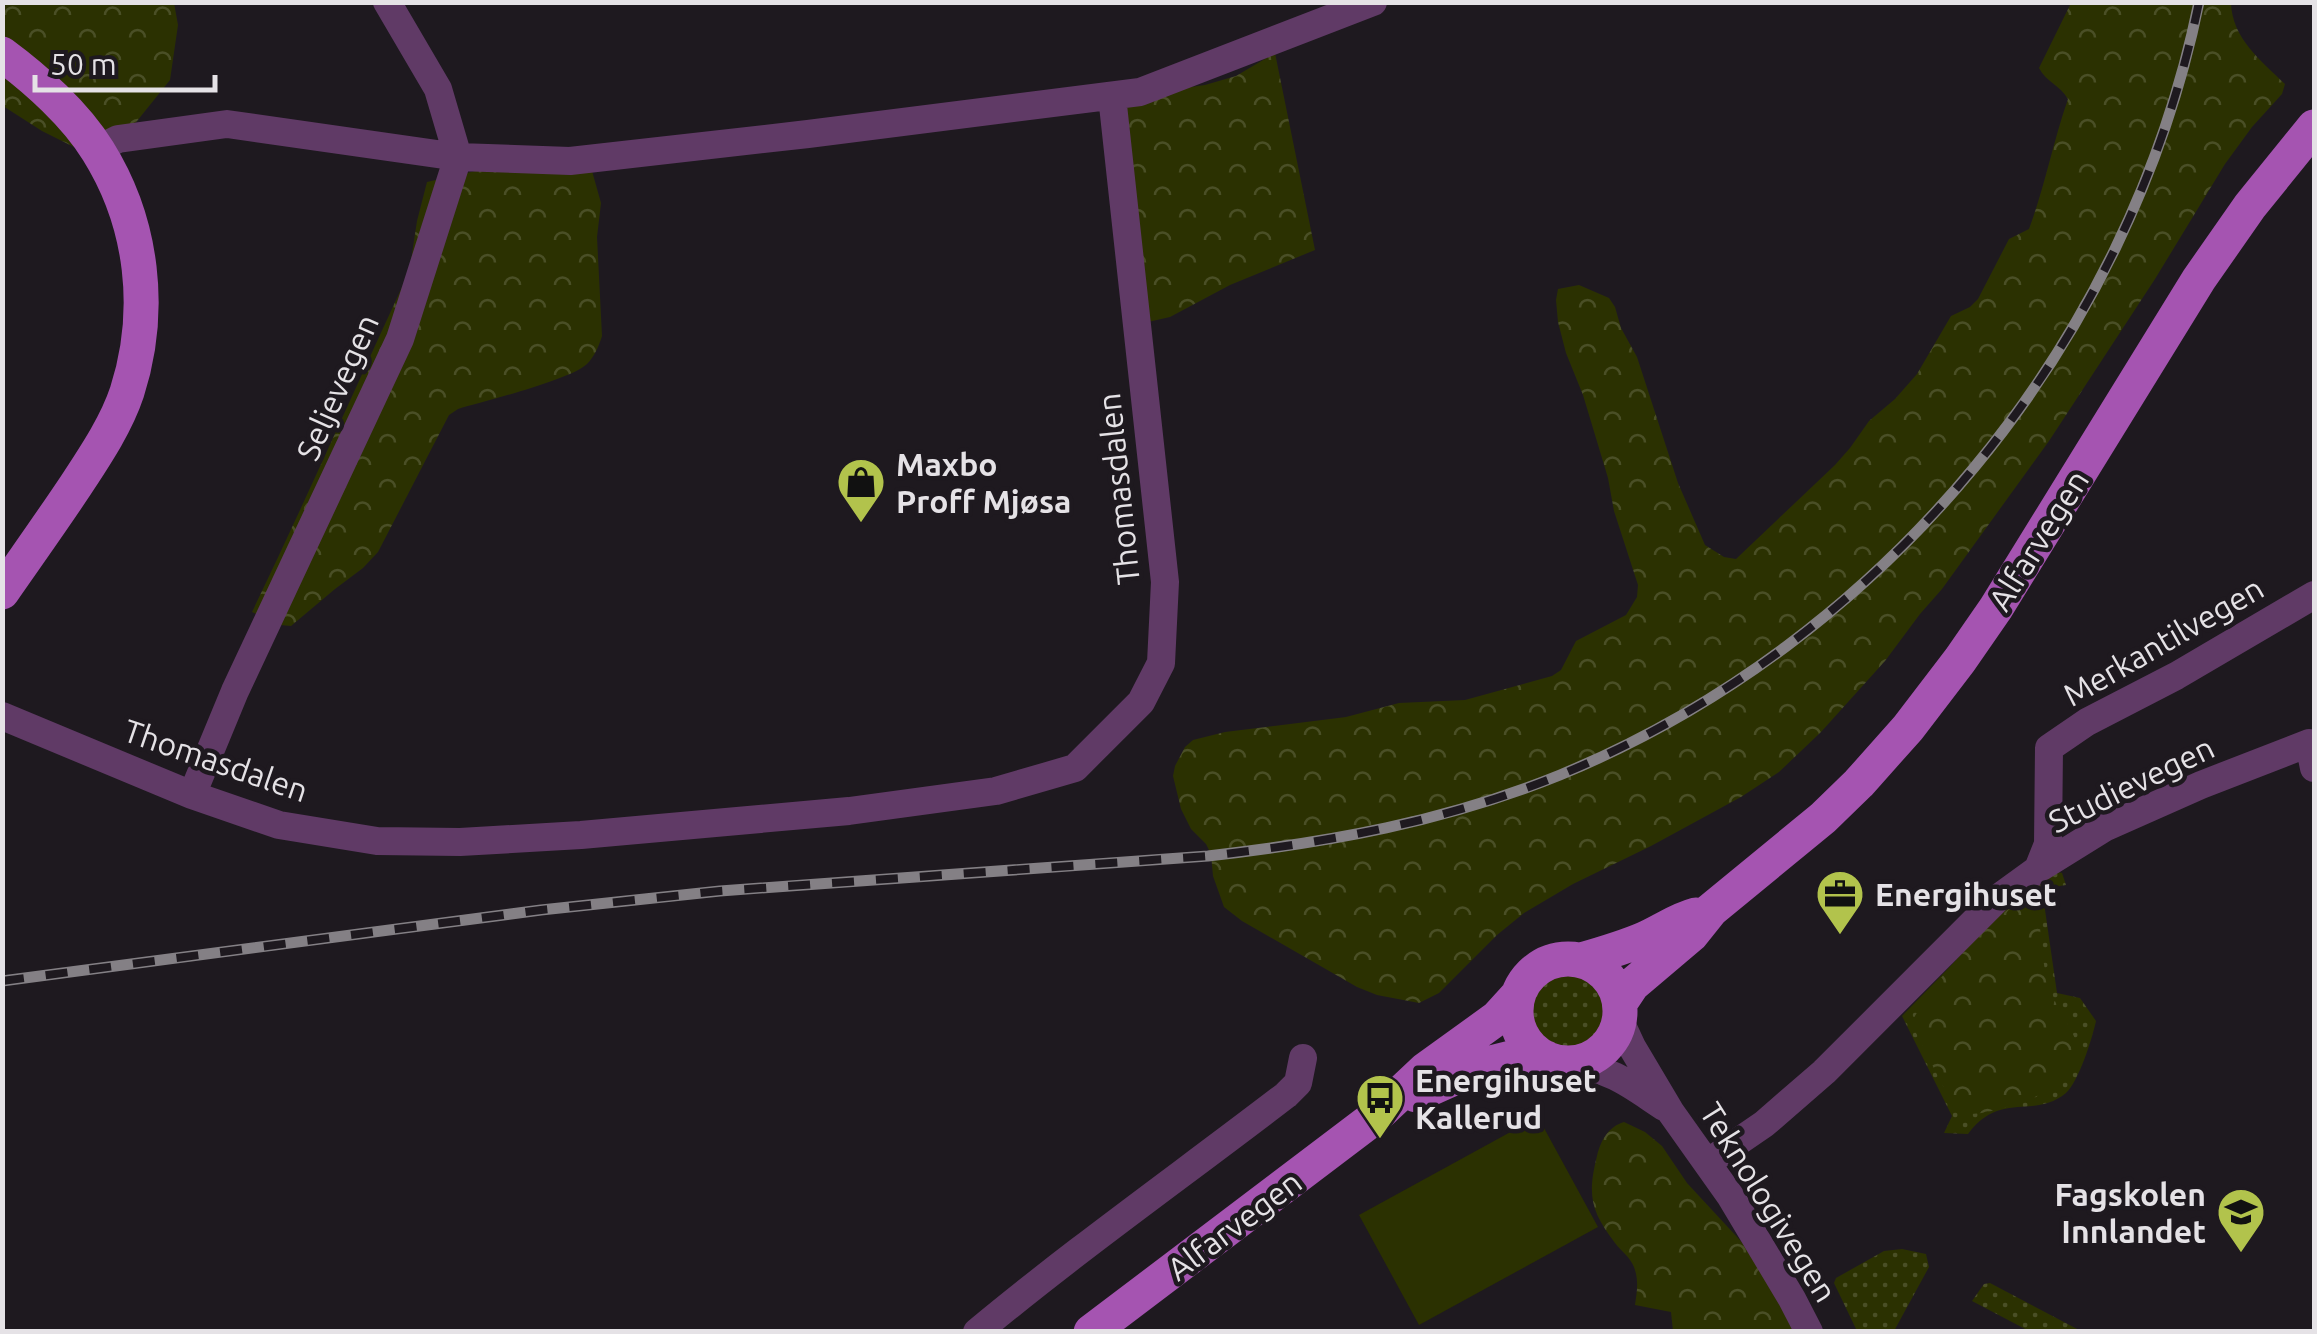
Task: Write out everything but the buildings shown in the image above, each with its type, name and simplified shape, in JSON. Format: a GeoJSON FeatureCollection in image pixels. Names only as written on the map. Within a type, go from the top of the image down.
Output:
{"type":"FeatureCollection","features":[{"type":"Feature","properties":{"kind":"main road"},"geometry":{"type":"LineString","coordinates":[[2,54],[58,102],[98,149],[128,210],[142,286],[141,333],[126,394],[100,449],[2,592]]}},
{"type":"Feature","properties":{"kind":"main road","name":"Alfarvegen"},"geometry":{"type":"LineString","coordinates":[[1619,1011],[1632,985],[1711,910],[1823,818],[1908,728],[1996,608],[2200,279],[2250,206],[2314,127]]}},
{"type":"Feature","properties":{"kind":"main road","name":"Alfarvegen"},"geometry":{"type":"LineString","coordinates":[[1581,960],[1647,938],[1679,919],[1711,910]]}},
{"type":"Feature","properties":{"kind":"main road"},"geometry":{"type":"LineString","coordinates":[[1560,958],[1581,960],[1599,968],[1613,984],[1619,1011],[1614,1035],[1603,1049],[1588,1058],[1559,1060],[1531,1048],[1520,1032],[1518,996],[1526,978],[1542,965],[1560,958]]}},
{"type":"Feature","properties":{"kind":"main road","name":"Alfarvegen"},"geometry":{"type":"LineString","coordinates":[[1091,1332],[1375,1116],[1425,1070],[1497,1018],[1518,996]]}},
{"type":"Feature","properties":{"kind":"main road","name":"Alfarvegen"},"geometry":{"type":"LineString","coordinates":[[1375,1116],[1483,1066],[1519,1056],[1559,1060]]}},
{"type":"Feature","properties":{"kind":"street"},"geometry":{"type":"LineString","coordinates":[[387,2],[438,88],[458,157]]}},
{"type":"Feature","properties":{"kind":"street"},"geometry":{"type":"LineString","coordinates":[[98,149],[118,139],[227,124],[458,157],[570,160],[1140,92],[1372,2]]}},
{"type":"Feature","properties":{"kind":"street","name":"Thomasdalen"},"geometry":{"type":"LineString","coordinates":[[2,716],[192,795],[279,825],[377,841],[460,842],[600,834],[849,811],[996,792],[1075,768],[1141,702],[1162,663],[1165,582],[1112,96]]}},
{"type":"Feature","properties":{"kind":"street","name":"Seljevegen"},"geometry":{"type":"LineString","coordinates":[[192,795],[235,691],[400,339],[458,157]]}},
{"type":"Feature","properties":{"kind":"street","name":"Merkantilvegen"},"geometry":{"type":"LineString","coordinates":[[2038,869],[2048,844],[2049,748],[2087,722],[2314,596]]}},
{"type":"Feature","properties":{"kind":"street","name":"Studievegen"},"geometry":{"type":"LineString","coordinates":[[1707,1162],[1764,1124],[1824,1072],[1998,898],[2038,869],[2104,828],[2200,785],[2310,743],[2314,768]]}},
{"type":"Feature","properties":{"kind":"street","name":"Teknologivegen"},"geometry":{"type":"LineString","coordinates":[[1619,1011],[1632,1048],[1746,1221],[1810,1332]]}},
{"type":"Feature","properties":{"kind":"street"},"geometry":{"type":"LineString","coordinates":[[977,1332],[1057,1266],[1286,1095],[1298,1083],[1303,1058]]}},
{"type":"Feature","properties":{"kind":"street","name":"Teknologivegen"},"geometry":{"type":"LineString","coordinates":[[1559,1060],[1617,1075],[1670,1111]]}},
{"type":"Feature","properties":{"kind":"green space"},"geometry":{"type":"Polygon","coordinates":[[[2,3],[174,3],[178,25],[170,80],[129,131],[92,156],[3,106],[2,3]]]}},
{"type":"Feature","properties":{"kind":"green space"},"geometry":{"type":"Polygon","coordinates":[[[2071,3],[2231,3],[2242,38],[2285,84],[2282,94],[2225,164],[2049,441],[1942,589],[1821,732],[1779,772],[1741,797],[1524,913],[1439,993],[1419,1003],[1357,987],[1224,907],[1213,876],[1211,854],[1181,809],[1173,776],[1185,747],[1193,740],[1225,732],[1346,717],[1399,703],[1465,700],[1552,676],[1561,670],[1576,641],[1626,615],[1637,597],[1638,585],[1614,511],[1608,478],[1558,322],[1558,289],[1579,285],[1609,298],[1615,307],[1637,357],[1678,483],[1705,545],[1724,557],[1736,559],[1835,465],[1869,421],[1895,399],[1917,374],[1951,316],[1978,299],[2009,239],[2029,229],[2068,99],[2039,68],[2071,3]]]}},
{"type":"Feature","properties":{"kind":"green space"},"geometry":{"type":"Polygon","coordinates":[[[1275,53],[1315,250],[1230,285],[1170,317],[1148,322],[1116,121],[1129,102],[1149,93],[1236,76],[1275,53]]]}},
{"type":"Feature","properties":{"kind":"green space"},"geometry":{"type":"Polygon","coordinates":[[[493,167],[592,171],[601,203],[597,237],[602,336],[596,351],[587,364],[563,377],[449,415],[378,552],[363,568],[291,626],[252,612],[402,287],[410,267],[427,182],[493,167]]]}},
{"type":"Feature","properties":{"kind":"green space"},"geometry":{"type":"Polygon","coordinates":[[[2045,869],[2062,873],[2066,885],[2042,889],[2057,993],[2080,998],[2096,1021],[2084,1059],[2071,1087],[2054,1101],[1993,1113],[1968,1134],[1944,1133],[1952,1116],[1902,1016],[2045,869]]]}},
{"type":"Feature","properties":{"kind":"green space"},"geometry":{"type":"Polygon","coordinates":[[[2039,882],[2043,960],[2051,992],[2079,1055],[2067,1078],[2041,1095],[1992,1111],[1967,1113],[1951,1102],[1911,1023],[1953,964],[2039,882]]]}},
{"type":"Feature","properties":{"kind":"green space"},"geometry":{"type":"Polygon","coordinates":[[[1569,973],[1595,984],[1606,1010],[1595,1036],[1569,1047],[1543,1036],[1532,1010],[1543,984],[1569,973]]]}},
{"type":"Feature","properties":{"kind":"green space"},"geometry":{"type":"Polygon","coordinates":[[[1538,1117],[1598,1227],[1419,1325],[1359,1215],[1538,1117]]]}},
{"type":"Feature","properties":{"kind":"green space"},"geometry":{"type":"Polygon","coordinates":[[[1624,1122],[1662,1146],[1687,1183],[1763,1265],[1800,1331],[1673,1331],[1671,1312],[1635,1305],[1634,1267],[1601,1222],[1592,1193],[1601,1145],[1609,1131],[1624,1122]]]}},
{"type":"Feature","properties":{"kind":"green space"},"geometry":{"type":"Polygon","coordinates":[[[1902,1249],[1926,1254],[1929,1267],[1894,1331],[1857,1331],[1834,1283],[1836,1278],[1884,1251],[1902,1249]]]}},
{"type":"Feature","properties":{"kind":"green space"},"geometry":{"type":"Polygon","coordinates":[[[1990,1283],[2081,1331],[2029,1331],[1972,1301],[1984,1284],[1990,1283]]]}},
{"type":"Feature","properties":{"kind":"railway"},"geometry":{"type":"LineString","coordinates":[[2,981],[541,910],[720,891],[1208,856],[1342,837],[1430,818],[1560,775],[1677,718],[1786,646],[1886,562],[1974,467],[2051,362],[2115,249],[2165,128],[2199,2]]}},
{"type":"Feature","properties":{"kind":"place","name":"Maxbo Proff Mjøsa"},"geometry":{"type":"Point","coordinates":[861,524]}},
{"type":"Feature","properties":{"kind":"place","name":"Energihuset"},"geometry":{"type":"Point","coordinates":[1840,936]}},
{"type":"Feature","properties":{"kind":"place","name":"Energihuset Kallerud"},"geometry":{"type":"Point","coordinates":[1380,1140]}},
{"type":"Feature","properties":{"kind":"place","name":"Fagskolen Innlandet"},"geometry":{"type":"Point","coordinates":[2241,1254]}}]}
